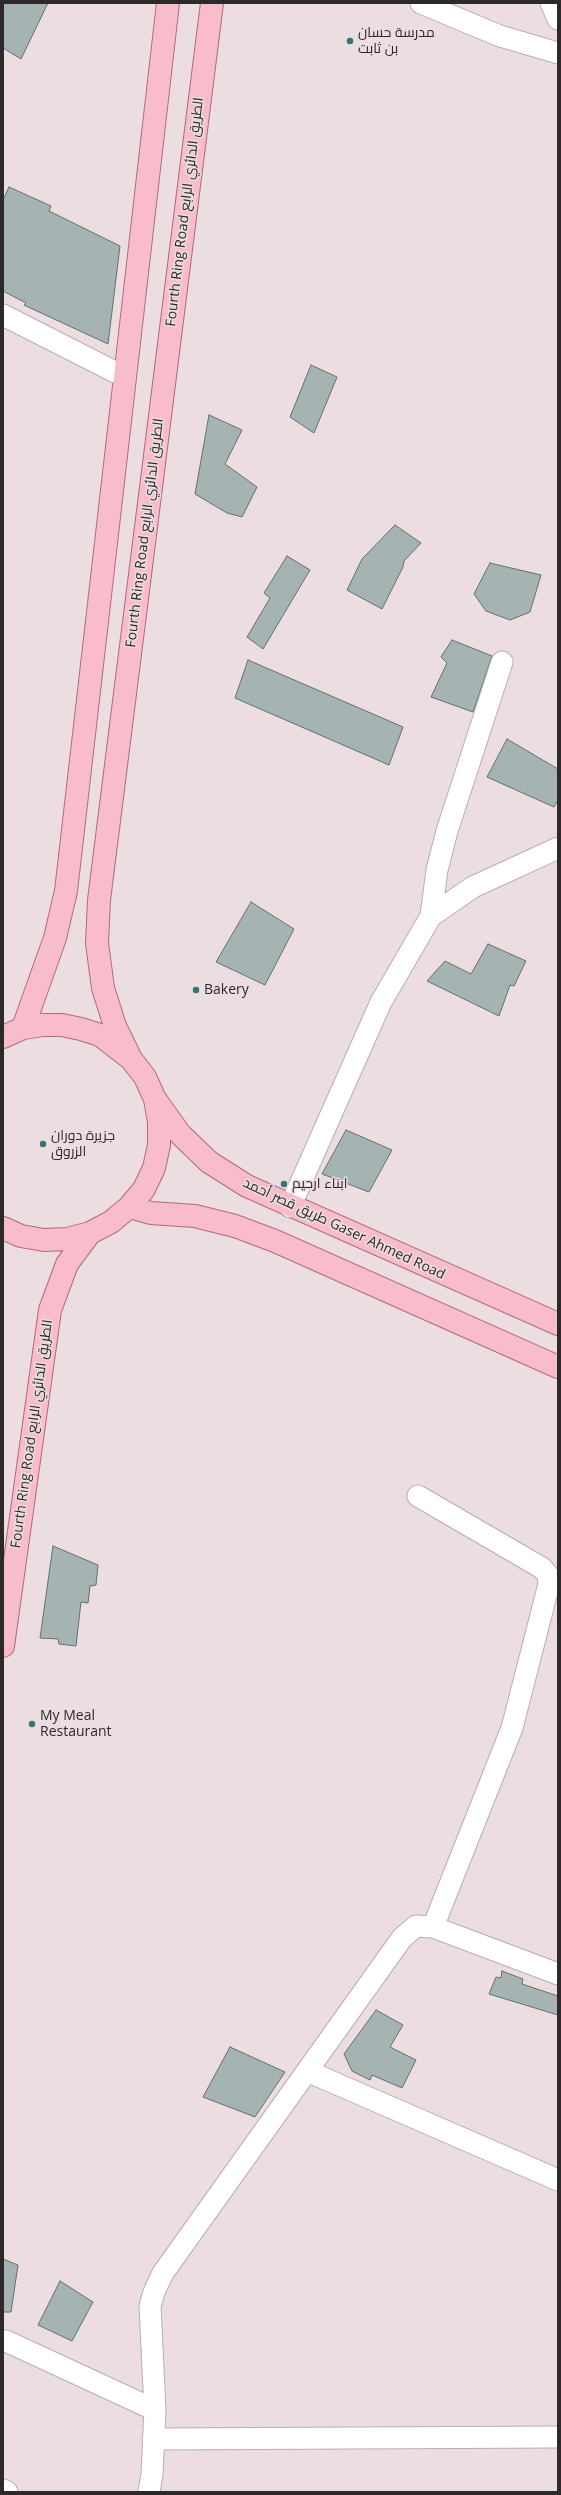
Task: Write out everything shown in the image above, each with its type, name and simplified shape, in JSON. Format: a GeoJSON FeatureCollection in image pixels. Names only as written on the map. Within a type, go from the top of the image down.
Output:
{"type":"FeatureCollection","features":[{"type":"Feature","properties":{"kind":"main road"},"geometry":{"type":"LineString","coordinates":[[23,1028],[55,938],[66,891],[168,3]]}},
{"type":"Feature","properties":{"kind":"main road","name":"Fourth Ring Road الطريق الدائري الرابع"},"geometry":{"type":"LineString","coordinates":[[131,1058],[115,1026],[103,988],[97,943],[99,900],[212,3]]}},
{"type":"Feature","properties":{"kind":"main road"},"geometry":{"type":"LineString","coordinates":[[3,1037],[23,1028],[62,1025],[82,1029],[100,1036],[131,1058],[145,1077],[155,1099],[160,1122],[159,1145],[156,1160],[144,1189],[129,1207],[111,1222],[90,1233],[67,1239],[44,1240],[21,1236],[3,1228]]}},
{"type":"Feature","properties":{"kind":"main road","name":"طريق قصر أحمد Gaser Ahmed Road"},"geometry":{"type":"LineString","coordinates":[[155,1099],[180,1134],[209,1162],[247,1186],[290,1207],[558,1324]]}},
{"type":"Feature","properties":{"kind":"main road"},"geometry":{"type":"LineString","coordinates":[[129,1207],[151,1213],[194,1216],[234,1226],[275,1241],[558,1367]]}},
{"type":"Feature","properties":{"kind":"main road","name":"Fourth Ring Road الطريق الدائري الرابع"},"geometry":{"type":"LineString","coordinates":[[3,1646],[50,1310],[67,1264],[90,1233]]}},
{"type":"Feature","properties":{"kind":"street"},"geometry":{"type":"LineString","coordinates":[[421,3],[500,36],[558,53]]}},
{"type":"Feature","properties":{"kind":"street"},"geometry":{"type":"LineString","coordinates":[[550,3],[558,19]]}},
{"type":"Feature","properties":{"kind":"street"},"geometry":{"type":"LineString","coordinates":[[3,315],[125,377]]}},
{"type":"Feature","properties":{"kind":"street"},"geometry":{"type":"LineString","coordinates":[[290,1207],[381,1002],[430,916],[437,870],[447,831],[502,662]]}},
{"type":"Feature","properties":{"kind":"street"},"geometry":{"type":"LineString","coordinates":[[430,916],[473,887],[558,848]]}},
{"type":"Feature","properties":{"kind":"street"},"geometry":{"type":"LineString","coordinates":[[418,1496],[542,1568],[548,1575],[549,1584],[512,1728],[433,1927]]}},
{"type":"Feature","properties":{"kind":"street"},"geometry":{"type":"LineString","coordinates":[[149,2492],[155,2410],[150,2306],[154,2292],[163,2273],[402,1938],[416,1926],[433,1927],[558,1974]]}},
{"type":"Feature","properties":{"kind":"street"},"geometry":{"type":"LineString","coordinates":[[307,2071],[558,2180]]}},
{"type":"Feature","properties":{"kind":"street"},"geometry":{"type":"LineString","coordinates":[[6,2341],[155,2410]]}},
{"type":"Feature","properties":{"kind":"street"},"geometry":{"type":"LineString","coordinates":[[153,2439],[558,2437]]}},
{"type":"Feature","properties":{"kind":"street"},"geometry":{"type":"LineString","coordinates":[[3,2490],[7,2492]]}},
{"type":"Feature","properties":{"kind":"building"},"geometry":{"type":"Polygon","coordinates":[[[3,3],[48,3],[21,59],[3,48],[3,3]]]}},
{"type":"Feature","properties":{"kind":"building"},"geometry":{"type":"Polygon","coordinates":[[[9,187],[51,206],[49,211],[120,246],[108,344],[24,305],[26,303],[3,291],[3,200],[9,187]]]}},
{"type":"Feature","properties":{"kind":"building"},"geometry":{"type":"Polygon","coordinates":[[[311,365],[337,377],[314,433],[290,417],[311,365]]]}},
{"type":"Feature","properties":{"kind":"building"},"geometry":{"type":"Polygon","coordinates":[[[209,415],[242,430],[225,464],[257,487],[242,517],[227,513],[195,494],[209,415]]]}},
{"type":"Feature","properties":{"kind":"building"},"geometry":{"type":"Polygon","coordinates":[[[395,525],[421,543],[404,561],[403,567],[382,609],[347,590],[362,559],[395,525]]]}},
{"type":"Feature","properties":{"kind":"building"},"geometry":{"type":"Polygon","coordinates":[[[287,556],[310,570],[263,649],[247,637],[270,598],[264,593],[287,556]]]}},
{"type":"Feature","properties":{"kind":"building"},"geometry":{"type":"Polygon","coordinates":[[[490,563],[541,575],[530,612],[510,620],[486,611],[474,594],[490,563]]]}},
{"type":"Feature","properties":{"kind":"building"},"geometry":{"type":"Polygon","coordinates":[[[452,640],[492,656],[473,712],[431,697],[447,663],[441,657],[452,640]]]}},
{"type":"Feature","properties":{"kind":"building"},"geometry":{"type":"Polygon","coordinates":[[[248,660],[403,727],[389,765],[235,698],[248,660]]]}},
{"type":"Feature","properties":{"kind":"building"},"geometry":{"type":"Polygon","coordinates":[[[507,739],[558,769],[558,800],[554,807],[487,777],[507,739]]]}},
{"type":"Feature","properties":{"kind":"building"},"geometry":{"type":"Polygon","coordinates":[[[251,902],[294,929],[265,985],[216,962],[251,902]]]}},
{"type":"Feature","properties":{"kind":"building"},"geometry":{"type":"Polygon","coordinates":[[[488,944],[526,961],[514,986],[510,985],[499,1016],[427,981],[445,961],[471,974],[488,944]]]}},
{"type":"Feature","properties":{"kind":"building"},"geometry":{"type":"Polygon","coordinates":[[[346,1130],[392,1150],[369,1192],[322,1174],[346,1130]]]}},
{"type":"Feature","properties":{"kind":"building"},"geometry":{"type":"Polygon","coordinates":[[[53,1546],[98,1565],[96,1585],[90,1586],[88,1603],[81,1602],[76,1646],[59,1644],[58,1639],[40,1638],[53,1546]]]}},
{"type":"Feature","properties":{"kind":"building"},"geometry":{"type":"Polygon","coordinates":[[[502,1971],[523,1979],[522,1984],[558,1996],[558,2015],[489,1994],[496,1977],[501,1978],[502,1971]]]}},
{"type":"Feature","properties":{"kind":"building"},"geometry":{"type":"Polygon","coordinates":[[[376,2010],[403,2025],[390,2047],[416,2060],[402,2088],[372,2075],[370,2080],[352,2071],[344,2054],[376,2010]]]}},
{"type":"Feature","properties":{"kind":"building"},"geometry":{"type":"Polygon","coordinates":[[[230,2047],[285,2072],[255,2117],[203,2097],[230,2047]]]}},
{"type":"Feature","properties":{"kind":"building"},"geometry":{"type":"Polygon","coordinates":[[[3,2259],[18,2265],[11,2312],[3,2312],[3,2259]]]}},
{"type":"Feature","properties":{"kind":"building"},"geometry":{"type":"Polygon","coordinates":[[[60,2281],[93,2302],[72,2341],[38,2325],[60,2281]]]}},
{"type":"Feature","properties":{"kind":"place","name":"مدرسة حسان بن ثابت"},"geometry":{"type":"Point","coordinates":[350,41]}},
{"type":"Feature","properties":{"kind":"place","name":"Bakery"},"geometry":{"type":"Point","coordinates":[196,990]}},
{"type":"Feature","properties":{"kind":"place","name":"جزيرة دوران الزروق"},"geometry":{"type":"Point","coordinates":[43,1144]}},
{"type":"Feature","properties":{"kind":"place","name":"ابناء ارحيم"},"geometry":{"type":"Point","coordinates":[284,1184]}},
{"type":"Feature","properties":{"kind":"place","name":"My Meal Restaurant"},"geometry":{"type":"Point","coordinates":[32,1724]}}]}
